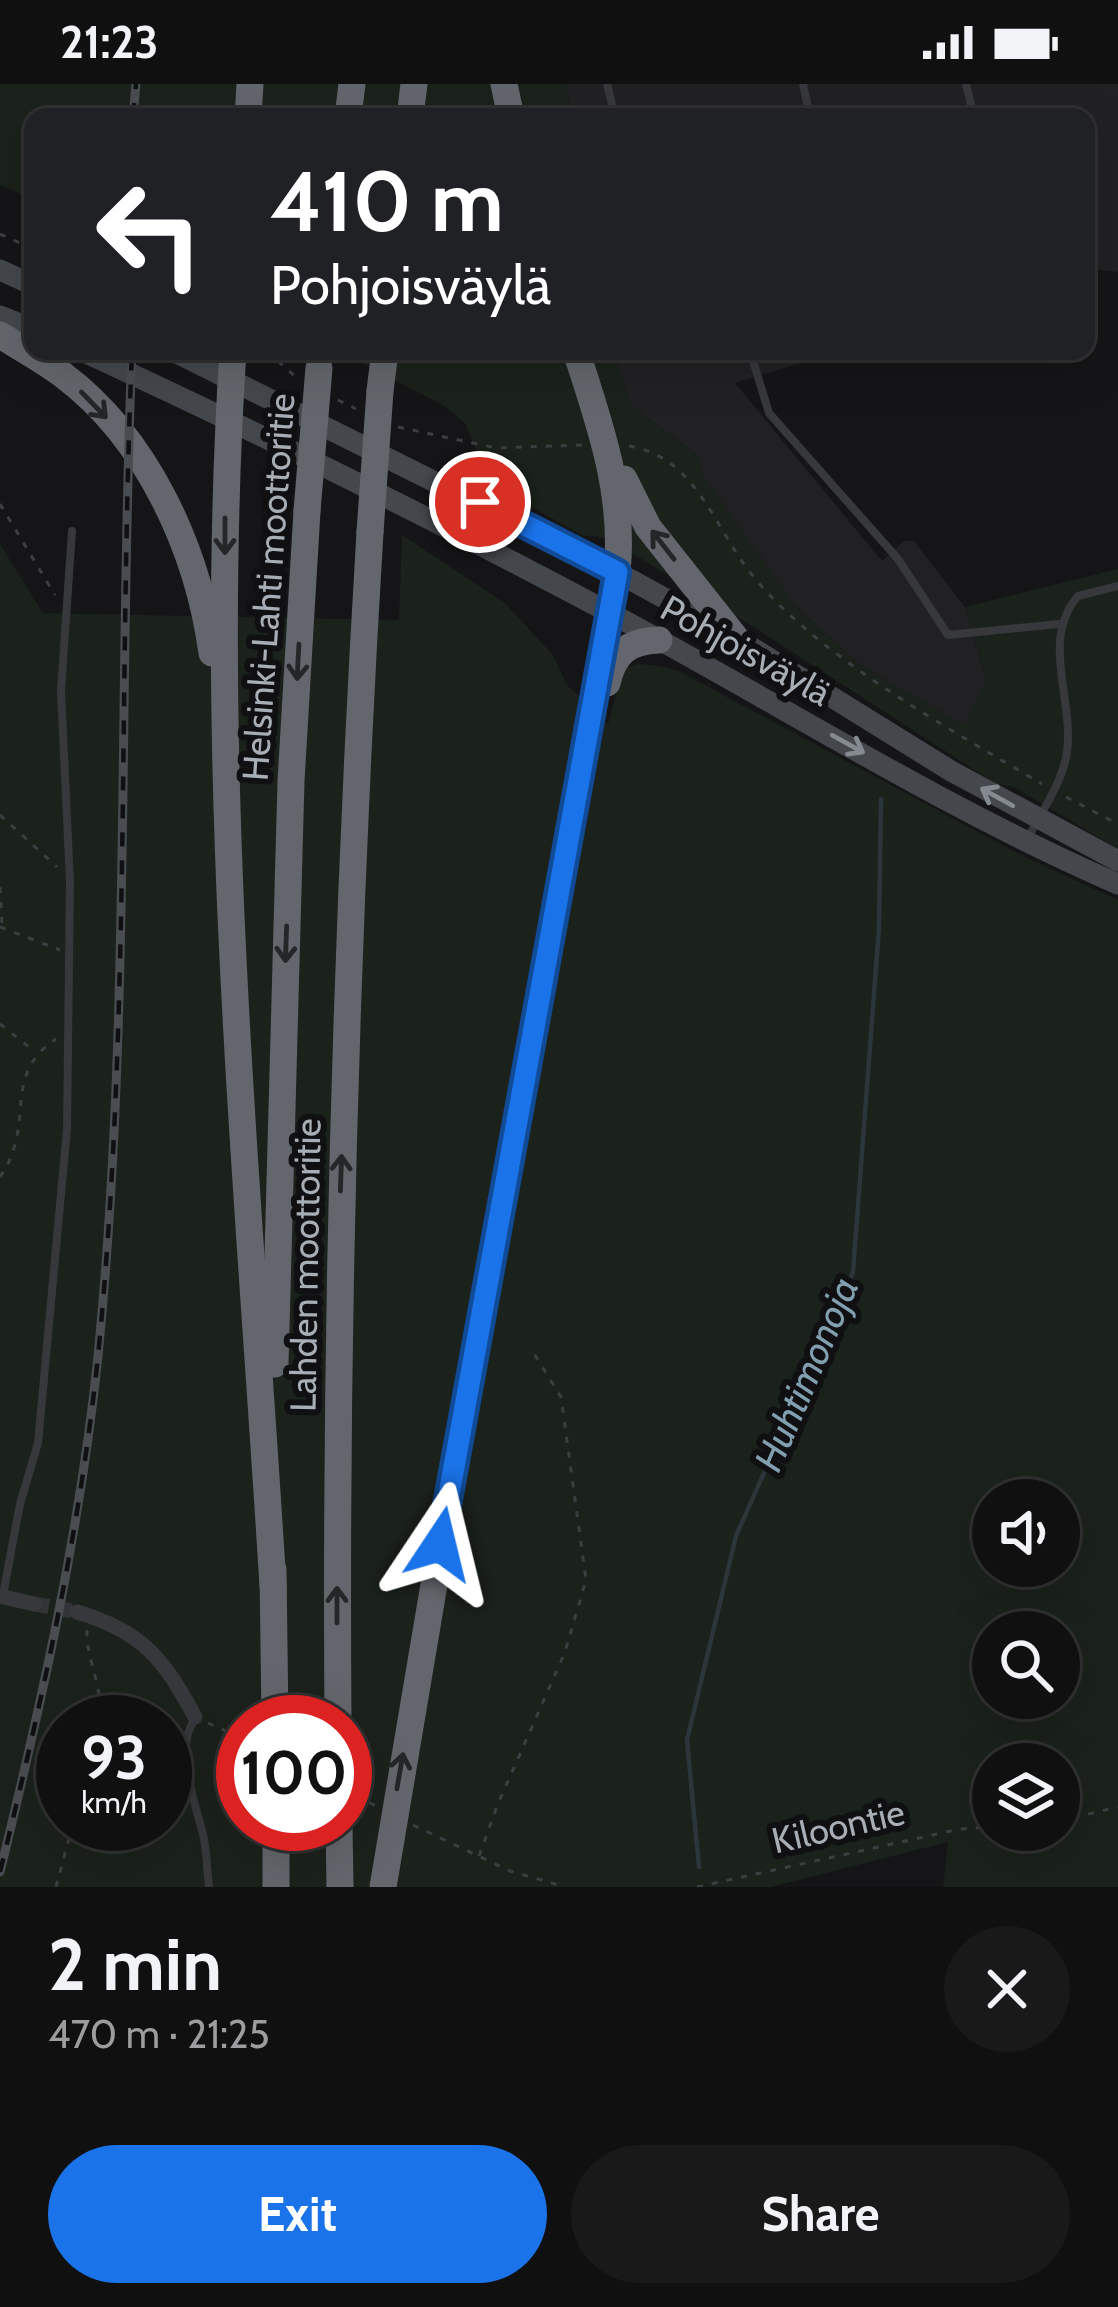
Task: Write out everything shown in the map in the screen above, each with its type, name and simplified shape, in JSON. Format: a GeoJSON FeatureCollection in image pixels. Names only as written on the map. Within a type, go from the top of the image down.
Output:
{"type":"FeatureCollection","features":[{"type":"Feature","properties":{"kind":"highway"},"geometry":{"type":"LineString","coordinates":[[39,360],[96,405],[145,465],[184,540],[201,596],[226,766]]}},
{"type":"Feature","properties":{"kind":"highway"},"geometry":{"type":"LineString","coordinates":[[375,407],[383,360]]}},
{"type":"Feature","properties":{"kind":"highway"},"geometry":{"type":"LineString","coordinates":[[382,1887],[617,572],[621,533],[616,491],[579,360]]}},
{"type":"Feature","properties":{"kind":"highway"},"geometry":{"type":"LineString","coordinates":[[232,365],[226,766],[234,981],[273,1586]]}},
{"type":"Feature","properties":{"kind":"highway","name":"Helsinki-Lahti moottoritie"},"geometry":{"type":"LineString","coordinates":[[290,827],[317,373]]}},
{"type":"Feature","properties":{"kind":"highway","name":"Lahden moottoritie"},"geometry":{"type":"LineString","coordinates":[[338,1695],[338,1323],[354,809],[375,407]]}},
{"type":"Feature","properties":{"kind":"highway"},"geometry":{"type":"LineString","coordinates":[[595,410],[648,527],[735,637]]}},
{"type":"Feature","properties":{"kind":"highway"},"geometry":{"type":"LineString","coordinates":[[592,714],[606,691],[612,662],[628,646],[659,640]]}},
{"type":"Feature","properties":{"kind":"highway","name":"Lahden moottoritie"},"geometry":{"type":"LineString","coordinates":[[274,1695],[278,1213],[290,827]]}},
{"type":"Feature","properties":{"kind":"highway"},"geometry":{"type":"LineString","coordinates":[[276,1851],[276,1887]]}},
{"type":"Feature","properties":{"kind":"highway"},"geometry":{"type":"LineString","coordinates":[[339,1851],[340,1887]]}},
{"type":"Feature","properties":{"kind":"main road","name":"Pohjoisväylä"},"geometry":{"type":"LineString","coordinates":[[101,360],[229,419],[610,613],[1026,841],[1118,884]]}},
{"type":"Feature","properties":{"kind":"main road","name":"Pohjoisväylä"},"geometry":{"type":"LineString","coordinates":[[232,365],[735,637],[951,771],[1118,861]]}},
{"type":"Feature","properties":{"kind":"street"},"geometry":{"type":"LineString","coordinates":[[2,1596],[34,1604]]}},
{"type":"Feature","properties":{"kind":"street"},"geometry":{"type":"LineString","coordinates":[[83,1613],[119,1624],[146,1645],[170,1670],[195,1718]]}},
{"type":"Feature","properties":{"kind":"lane"},"geometry":{"type":"LineString","coordinates":[[753,360],[770,412],[898,559],[948,635],[1059,624]]}},
{"type":"Feature","properties":{"kind":"lane"},"geometry":{"type":"LineString","coordinates":[[2,1596],[38,1442],[67,1129],[70,882],[61,691],[72,531]]}},
{"type":"Feature","properties":{"kind":"lane"},"geometry":{"type":"LineString","coordinates":[[1026,841],[1066,756],[1068,720],[1059,624],[1078,596],[1118,586]]}},
{"type":"Feature","properties":{"kind":"lane"},"geometry":{"type":"LineString","coordinates":[[195,1718],[189,1727],[186,1769],[205,1843],[208,1887]]}},
{"type":"Feature","properties":{"kind":"path"},"geometry":{"type":"LineString","coordinates":[[275,360],[286,373],[317,373],[402,428],[496,448],[592,445]]}},
{"type":"Feature","properties":{"kind":"path"},"geometry":{"type":"LineString","coordinates":[[628,446],[655,450],[683,471],[756,580],[817,641],[1053,790],[1118,824]]}},
{"type":"Feature","properties":{"kind":"path"},"geometry":{"type":"LineString","coordinates":[[0,504],[67,613]]}},
{"type":"Feature","properties":{"kind":"path"},"geometry":{"type":"LineString","coordinates":[[0,815],[70,882]]}},
{"type":"Feature","properties":{"kind":"path"},"geometry":{"type":"LineString","coordinates":[[0,886],[1,926],[70,954]]}},
{"type":"Feature","properties":{"kind":"path"},"geometry":{"type":"LineString","coordinates":[[0,1024],[35,1052]]}},
{"type":"Feature","properties":{"kind":"path"},"geometry":{"type":"LineString","coordinates":[[0,1177],[14,1156],[17,1080],[28,1058],[69,1032]]}},
{"type":"Feature","properties":{"kind":"path"},"geometry":{"type":"LineString","coordinates":[[479,1856],[565,1652],[586,1580],[561,1396],[533,1352]]}},
{"type":"Feature","properties":{"kind":"path"},"geometry":{"type":"LineString","coordinates":[[83,1613],[99,1695]]}},
{"type":"Feature","properties":{"kind":"path"},"geometry":{"type":"LineString","coordinates":[[195,1718],[216,1727]]}},
{"type":"Feature","properties":{"kind":"path"},"geometry":{"type":"LineString","coordinates":[[372,1804],[384,1810]]}},
{"type":"Feature","properties":{"kind":"path"},"geometry":{"type":"LineString","coordinates":[[1080,1815],[1118,1807]]}},
{"type":"Feature","properties":{"kind":"path"},"geometry":{"type":"LineString","coordinates":[[406,1822],[510,1870],[566,1887]]}},
{"type":"Feature","properties":{"kind":"path","name":"Kiloontie"},"geometry":{"type":"LineString","coordinates":[[697,1887],[972,1828]]}},
{"type":"Feature","properties":{"kind":"path"},"geometry":{"type":"LineString","coordinates":[[56,1887],[66,1851]]}},
{"type":"Feature","properties":{"kind":"shaded area"},"geometry":{"type":"Polygon","coordinates":[[[0,84],[567,84],[570,108],[24,108],[24,195],[0,185],[0,84]]]}},
{"type":"Feature","properties":{"kind":"shaded area"},"geometry":{"type":"Polygon","coordinates":[[[567,84],[1118,84],[1118,272],[1095,269],[1095,108],[570,108],[567,84]]]}},
{"type":"Feature","properties":{"kind":"shaded area"},"geometry":{"type":"Polygon","coordinates":[[[355,360],[616,360],[631,406],[699,457],[703,476],[796,607],[860,665],[964,725],[987,681],[965,607],[1118,569],[1118,849],[1014,787],[996,784],[738,617],[606,538],[582,535],[491,485],[465,423],[444,406],[355,360]]]}},
{"type":"Feature","properties":{"kind":"shaded area"},"geometry":{"type":"Polygon","coordinates":[[[616,360],[811,360],[735,383],[882,561],[904,541],[914,541],[965,607],[987,682],[965,726],[860,665],[796,607],[703,476],[699,457],[631,406],[616,360]]]}},
{"type":"Feature","properties":{"kind":"shaded area"},"geometry":{"type":"Polygon","coordinates":[[[402,535],[506,604],[552,654],[567,685],[608,724],[624,671],[642,664],[679,671],[1025,857],[1118,900],[1118,1887],[943,1887],[948,1842],[771,1887],[0,1887],[0,544],[43,613],[399,620],[402,535]]]}},
{"type":"Feature","properties":{"kind":"waterway","name":"Huhtimonoja"},"geometry":{"type":"LineString","coordinates":[[699,1867],[687,1740],[736,1536],[853,1272],[879,928],[881,799]]}},
{"type":"Feature","properties":{"kind":"tunnel"},"geometry":{"type":"LineString","coordinates":[[34,1604],[77,1612]]}},
{"type":"Feature","properties":{"kind":"railway"},"geometry":{"type":"LineString","coordinates":[[134,108],[136,84]]}},
{"type":"Feature","properties":{"kind":"railway"},"geometry":{"type":"LineString","coordinates":[[0,1872],[58,1616],[98,1356],[120,980],[132,360]]}},
{"type":"Feature","properties":{"kind":"route"},"geometry":{"type":"LineString","coordinates":[[440,1544],[617,572],[480,502]]}}]}
